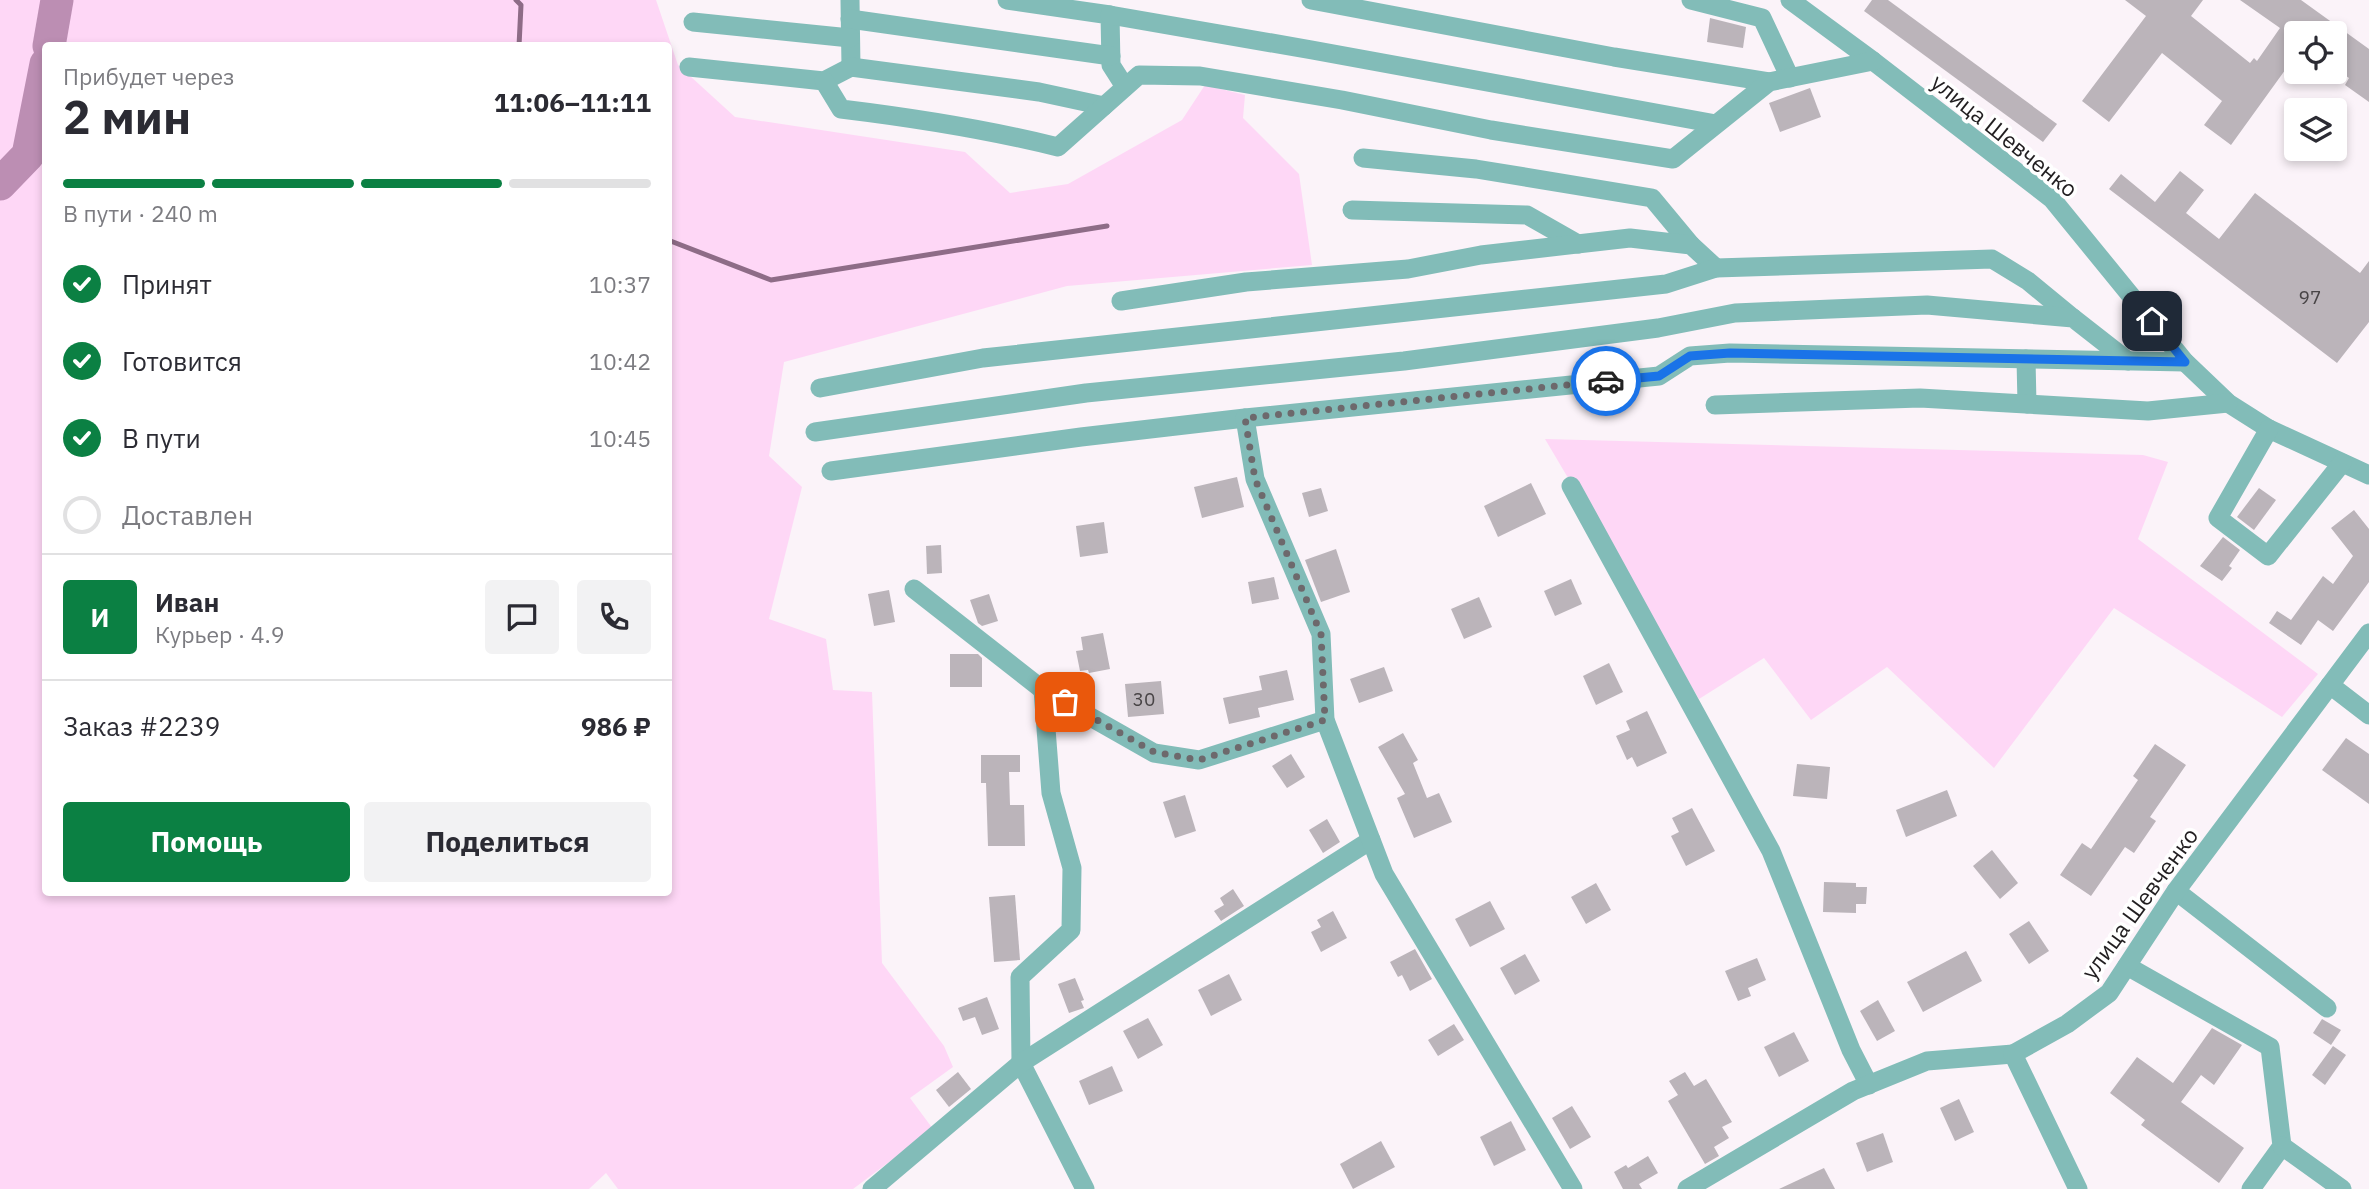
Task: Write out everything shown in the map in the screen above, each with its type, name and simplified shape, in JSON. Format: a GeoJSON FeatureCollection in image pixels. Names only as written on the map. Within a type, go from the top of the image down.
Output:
{"type":"FeatureCollection","features":[{"type":"Feature","properties":{"kind":"street"},"geometry":{"type":"LineString","coordinates":[[1007,0],[1312,50],[1716,124]]}},
{"type":"Feature","properties":{"kind":"street"},"geometry":{"type":"LineString","coordinates":[[1311,0],[1614,57],[1769,82],[1873,61]]}},
{"type":"Feature","properties":{"kind":"street"},"geometry":{"type":"LineString","coordinates":[[1691,0],[1762,18],[1790,78]]}},
{"type":"Feature","properties":{"kind":"street","name":"улица Шевченко"},"geometry":{"type":"LineString","coordinates":[[1790,0],[2052,199],[2185,362],[2228,404],[2269,429],[2369,475]]}},
{"type":"Feature","properties":{"kind":"street"},"geometry":{"type":"LineString","coordinates":[[1110,15],[1111,65],[1125,87]]}},
{"type":"Feature","properties":{"kind":"street"},"geometry":{"type":"LineString","coordinates":[[694,22],[850,19],[1111,56]]}},
{"type":"Feature","properties":{"kind":"street"},"geometry":{"type":"LineString","coordinates":[[850,19],[851,67]]}},
{"type":"Feature","properties":{"kind":"street"},"geometry":{"type":"LineString","coordinates":[[689,67],[824,81],[851,67],[1039,92],[1104,106]]}},
{"type":"Feature","properties":{"kind":"street"},"geometry":{"type":"LineString","coordinates":[[824,81],[841,108],[940,121],[1058,147],[1139,75],[1200,76],[1342,100],[1491,130],[1673,159],[1769,82]]}},
{"type":"Feature","properties":{"kind":"street"},"geometry":{"type":"LineString","coordinates":[[1363,158],[1476,169],[1653,198],[1691,245],[1716,268]]}},
{"type":"Feature","properties":{"kind":"street"},"geometry":{"type":"LineString","coordinates":[[1352,210],[1527,215],[1578,244]]}},
{"type":"Feature","properties":{"kind":"street"},"geometry":{"type":"LineString","coordinates":[[1121,301],[1246,282],[1408,269],[1481,255],[1630,238],[1691,245]]}},
{"type":"Feature","properties":{"kind":"street"},"geometry":{"type":"LineString","coordinates":[[820,388],[983,358],[1666,284],[1716,268],[1992,259],[2028,281],[2129,361]]}},
{"type":"Feature","properties":{"kind":"street"},"geometry":{"type":"LineString","coordinates":[[815,432],[1086,393],[1431,358],[1658,328],[1735,313],[1927,305],[2073,318]]}},
{"type":"Feature","properties":{"kind":"street"},"geometry":{"type":"LineString","coordinates":[[831,471],[1245,418],[1659,376],[1690,356],[1730,353],[2185,362]]}},
{"type":"Feature","properties":{"kind":"street"},"geometry":{"type":"LineString","coordinates":[[2026,359],[2027,404]]}},
{"type":"Feature","properties":{"kind":"street"},"geometry":{"type":"LineString","coordinates":[[1715,405],[1920,398],[2148,411],[2228,404]]}},
{"type":"Feature","properties":{"kind":"street"},"geometry":{"type":"LineString","coordinates":[[1245,418],[1255,479],[1321,634],[1325,720],[1384,874],[1573,1189]]}},
{"type":"Feature","properties":{"kind":"street"},"geometry":{"type":"LineString","coordinates":[[2269,429],[2218,519],[2268,556],[2342,463]]}},
{"type":"Feature","properties":{"kind":"street"},"geometry":{"type":"LineString","coordinates":[[1571,486],[1771,851],[1850,1050],[1870,1085]]}},
{"type":"Feature","properties":{"kind":"street"},"geometry":{"type":"LineString","coordinates":[[914,589],[1043,690],[1154,752],[1199,760],[1325,720]]}},
{"type":"Feature","properties":{"kind":"street","name":"улица Шевченко"},"geometry":{"type":"LineString","coordinates":[[2013,1054],[2067,1024],[2109,993],[2176,891],[2369,633]]}},
{"type":"Feature","properties":{"kind":"street"},"geometry":{"type":"LineString","coordinates":[[2330,685],[2369,715]]}},
{"type":"Feature","properties":{"kind":"street"},"geometry":{"type":"LineString","coordinates":[[1043,690],[1051,793],[1072,868],[1071,930],[1020,977],[1021,1063],[1085,1189]]}},
{"type":"Feature","properties":{"kind":"street"},"geometry":{"type":"LineString","coordinates":[[872,1189],[1021,1063],[1371,840]]}},
{"type":"Feature","properties":{"kind":"street"},"geometry":{"type":"LineString","coordinates":[[2176,891],[2327,1008]]}},
{"type":"Feature","properties":{"kind":"street"},"geometry":{"type":"LineString","coordinates":[[2127,966],[2270,1047],[2283,1146],[2251,1189]]}},
{"type":"Feature","properties":{"kind":"street"},"geometry":{"type":"LineString","coordinates":[[1687,1189],[1853,1091],[1927,1061],[2013,1054],[2078,1189]]}},
{"type":"Feature","properties":{"kind":"street"},"geometry":{"type":"LineString","coordinates":[[2283,1146],[2342,1189]]}},
{"type":"Feature","properties":{"kind":"shaded area"},"geometry":{"type":"Polygon","coordinates":[[[0,0],[656,0],[670,42],[42,42],[42,896],[672,896],[672,47],[678,65],[735,117],[965,152],[1010,193],[1068,184],[1182,120],[1205,85],[1245,95],[1243,118],[1299,174],[1312,265],[1067,286],[784,362],[769,456],[802,487],[769,619],[826,639],[833,690],[872,692],[882,963],[944,1046],[953,1067],[910,1098],[933,1129],[853,1189],[618,1189],[606,1173],[589,1189],[0,1189],[0,0]]]}},
{"type":"Feature","properties":{"kind":"shaded area"},"geometry":{"type":"Polygon","coordinates":[[[1545,439],[2143,455],[2168,462],[2138,539],[2318,674],[2282,717],[2114,608],[1994,768],[1887,667],[1811,720],[1764,658],[1699,699],[1545,439]]]}},
{"type":"Feature","properties":{"kind":"building"},"geometry":{"type":"Polygon","coordinates":[[[1872,0],[1888,0],[2057,124],[2043,142],[1864,11],[1872,0]]]}},
{"type":"Feature","properties":{"kind":"building"},"geometry":{"type":"Polygon","coordinates":[[[2125,0],[2203,0],[2191,16],[2250,63],[2254,58],[2257,61],[2280,28],[2240,0],[2301,0],[2330,21],[2284,21],[2284,72],[2231,145],[2204,125],[2222,101],[2162,53],[2109,122],[2082,101],[2146,16],[2125,0]]]}},
{"type":"Feature","properties":{"kind":"building"},"geometry":{"type":"Polygon","coordinates":[[[1710,18],[1746,27],[1743,48],[1707,42],[1710,18]]]}},
{"type":"Feature","properties":{"kind":"building"},"geometry":{"type":"Polygon","coordinates":[[[2347,33],[2369,49],[2369,102],[2345,85],[2349,78],[2347,33]]]}},
{"type":"Feature","properties":{"kind":"building"},"geometry":{"type":"Polygon","coordinates":[[[1810,88],[1821,117],[1780,132],[1769,103],[1810,88]]]}},
{"type":"Feature","properties":{"kind":"building"},"geometry":{"type":"Polygon","coordinates":[[[2180,171],[2204,190],[2186,213],[2219,239],[2255,193],[2360,273],[2369,261],[2369,322],[2337,363],[2109,189],[2121,174],[2155,202],[2180,171]]]}},
{"type":"Feature","properties":{"kind":"building"},"geometry":{"type":"Polygon","coordinates":[[[1237,477],[1244,507],[1202,518],[1194,487],[1237,477]]]}},
{"type":"Feature","properties":{"kind":"building"},"geometry":{"type":"Polygon","coordinates":[[[1531,483],[1546,514],[1498,537],[1484,506],[1531,483]]]}},
{"type":"Feature","properties":{"kind":"building"},"geometry":{"type":"Polygon","coordinates":[[[1321,488],[1328,511],[1309,517],[1302,493],[1321,488]]]}},
{"type":"Feature","properties":{"kind":"building"},"geometry":{"type":"Polygon","coordinates":[[[2259,488],[2276,500],[2254,530],[2237,517],[2259,488]]]}},
{"type":"Feature","properties":{"kind":"building"},"geometry":{"type":"Polygon","coordinates":[[[2354,510],[2369,529],[2369,582],[2333,631],[2318,620],[2301,645],[2269,623],[2277,611],[2291,620],[2323,576],[2333,584],[2353,556],[2331,528],[2354,510]]]}},
{"type":"Feature","properties":{"kind":"building"},"geometry":{"type":"Polygon","coordinates":[[[1104,522],[1108,553],[1080,557],[1076,526],[1104,522]]]}},
{"type":"Feature","properties":{"kind":"building"},"geometry":{"type":"Polygon","coordinates":[[[2223,537],[2240,550],[2229,566],[2232,568],[2222,581],[2200,566],[2223,537]]]}},
{"type":"Feature","properties":{"kind":"building"},"geometry":{"type":"Polygon","coordinates":[[[941,545],[942,573],[927,574],[926,546],[941,545]]]}},
{"type":"Feature","properties":{"kind":"building"},"geometry":{"type":"Polygon","coordinates":[[[1336,549],[1350,592],[1321,602],[1305,560],[1336,549]]]}},
{"type":"Feature","properties":{"kind":"building"},"geometry":{"type":"Polygon","coordinates":[[[1274,577],[1279,599],[1252,604],[1248,582],[1274,577]]]}},
{"type":"Feature","properties":{"kind":"building"},"geometry":{"type":"Polygon","coordinates":[[[1571,579],[1582,604],[1555,616],[1544,591],[1571,579]]]}},
{"type":"Feature","properties":{"kind":"building"},"geometry":{"type":"Polygon","coordinates":[[[889,590],[895,622],[874,626],[868,594],[889,590]]]}},
{"type":"Feature","properties":{"kind":"building"},"geometry":{"type":"Polygon","coordinates":[[[989,594],[998,621],[982,626],[978,623],[970,600],[989,594]]]}},
{"type":"Feature","properties":{"kind":"building"},"geometry":{"type":"Polygon","coordinates":[[[1479,597],[1492,627],[1464,639],[1451,609],[1479,597]]]}},
{"type":"Feature","properties":{"kind":"building"},"geometry":{"type":"Polygon","coordinates":[[[1103,633],[1110,669],[1089,673],[1088,670],[1080,671],[1076,651],[1083,650],[1081,637],[1103,633]]]}},
{"type":"Feature","properties":{"kind":"building"},"geometry":{"type":"Polygon","coordinates":[[[950,654],[978,654],[982,658],[982,687],[950,687],[950,654]]]}},
{"type":"Feature","properties":{"kind":"building"},"geometry":{"type":"Polygon","coordinates":[[[1609,663],[1623,692],[1596,705],[1583,676],[1609,663]]]}},
{"type":"Feature","properties":{"kind":"building"},"geometry":{"type":"Polygon","coordinates":[[[1384,667],[1393,691],[1359,703],[1350,679],[1384,667]]]}},
{"type":"Feature","properties":{"kind":"building"},"geometry":{"type":"Polygon","coordinates":[[[1287,670],[1294,700],[1258,708],[1260,717],[1229,724],[1223,698],[1262,690],[1259,676],[1287,670]]]}},
{"type":"Feature","properties":{"kind":"building"},"geometry":{"type":"Polygon","coordinates":[[[1161,681],[1164,714],[1128,717],[1125,684],[1161,681]]]}},
{"type":"Feature","properties":{"kind":"building"},"geometry":{"type":"Polygon","coordinates":[[[1647,711],[1667,753],[1637,767],[1632,757],[1627,760],[1616,736],[1630,730],[1626,721],[1647,711]]]}},
{"type":"Feature","properties":{"kind":"building"},"geometry":{"type":"Polygon","coordinates":[[[1403,733],[1418,760],[1413,763],[1427,798],[1439,793],[1452,822],[1414,838],[1397,798],[1405,794],[1378,747],[1403,733]]]}},
{"type":"Feature","properties":{"kind":"building"},"geometry":{"type":"Polygon","coordinates":[[[2346,738],[2369,754],[2369,804],[2322,770],[2346,738]]]}},
{"type":"Feature","properties":{"kind":"building"},"geometry":{"type":"Polygon","coordinates":[[[2155,744],[2186,765],[2150,817],[2156,821],[2134,853],[2125,847],[2091,896],[2060,875],[2082,843],[2091,849],[2138,780],[2133,776],[2155,744]]]}},
{"type":"Feature","properties":{"kind":"building"},"geometry":{"type":"Polygon","coordinates":[[[1291,754],[1305,777],[1287,788],[1272,766],[1291,754]]]}},
{"type":"Feature","properties":{"kind":"building"},"geometry":{"type":"Polygon","coordinates":[[[981,755],[1020,755],[1020,772],[1009,772],[1010,805],[1024,805],[1025,846],[988,846],[986,783],[981,783],[981,755]]]}},
{"type":"Feature","properties":{"kind":"building"},"geometry":{"type":"Polygon","coordinates":[[[1797,764],[1830,767],[1827,799],[1793,796],[1797,764]]]}},
{"type":"Feature","properties":{"kind":"building"},"geometry":{"type":"Polygon","coordinates":[[[1947,790],[1957,816],[1906,837],[1896,810],[1947,790]]]}},
{"type":"Feature","properties":{"kind":"building"},"geometry":{"type":"Polygon","coordinates":[[[1185,795],[1196,831],[1175,838],[1163,802],[1185,795]]]}},
{"type":"Feature","properties":{"kind":"building"},"geometry":{"type":"Polygon","coordinates":[[[1692,808],[1715,851],[1686,866],[1671,836],[1679,832],[1672,818],[1692,808]]]}},
{"type":"Feature","properties":{"kind":"building"},"geometry":{"type":"Polygon","coordinates":[[[1327,819],[1340,842],[1323,853],[1309,830],[1327,819]]]}},
{"type":"Feature","properties":{"kind":"building"},"geometry":{"type":"Polygon","coordinates":[[[1992,850],[2018,883],[2000,899],[1973,866],[1992,850]]]}},
{"type":"Feature","properties":{"kind":"building"},"geometry":{"type":"Polygon","coordinates":[[[1824,882],[1856,883],[1856,887],[1867,887],[1866,904],[1856,904],[1856,913],[1823,912],[1824,882]]]}},
{"type":"Feature","properties":{"kind":"building"},"geometry":{"type":"Polygon","coordinates":[[[1596,883],[1611,910],[1586,924],[1571,897],[1596,883]]]}},
{"type":"Feature","properties":{"kind":"building"},"geometry":{"type":"Polygon","coordinates":[[[1233,889],[1244,906],[1221,921],[1214,911],[1224,905],[1220,898],[1233,889]]]}},
{"type":"Feature","properties":{"kind":"building"},"geometry":{"type":"Polygon","coordinates":[[[1015,895],[1020,960],[994,962],[989,897],[1015,895]]]}},
{"type":"Feature","properties":{"kind":"building"},"geometry":{"type":"Polygon","coordinates":[[[1490,901],[1505,929],[1470,947],[1455,919],[1490,901]]]}},
{"type":"Feature","properties":{"kind":"building"},"geometry":{"type":"Polygon","coordinates":[[[1333,911],[1347,938],[1321,952],[1311,932],[1321,927],[1317,920],[1333,911]]]}},
{"type":"Feature","properties":{"kind":"building"},"geometry":{"type":"Polygon","coordinates":[[[2029,921],[2049,951],[2029,964],[2009,934],[2029,921]]]}},
{"type":"Feature","properties":{"kind":"building"},"geometry":{"type":"Polygon","coordinates":[[[1415,949],[1432,979],[1410,991],[1402,975],[1398,977],[1390,962],[1415,949]]]}},
{"type":"Feature","properties":{"kind":"building"},"geometry":{"type":"Polygon","coordinates":[[[1966,951],[1982,981],[1923,1012],[1907,982],[1966,951]]]}},
{"type":"Feature","properties":{"kind":"building"},"geometry":{"type":"Polygon","coordinates":[[[1525,954],[1540,981],[1515,995],[1500,968],[1525,954]]]}},
{"type":"Feature","properties":{"kind":"building"},"geometry":{"type":"Polygon","coordinates":[[[1757,958],[1766,980],[1748,988],[1751,996],[1738,1001],[1725,971],[1757,958]]]}},
{"type":"Feature","properties":{"kind":"building"},"geometry":{"type":"Polygon","coordinates":[[[1229,974],[1242,1000],[1211,1016],[1198,990],[1229,974]]]}},
{"type":"Feature","properties":{"kind":"building"},"geometry":{"type":"Polygon","coordinates":[[[1075,978],[1084,1000],[1081,1001],[1084,1008],[1069,1013],[1058,984],[1075,978]]]}},
{"type":"Feature","properties":{"kind":"building"},"geometry":{"type":"Polygon","coordinates":[[[987,997],[999,1029],[982,1035],[975,1017],[963,1021],[958,1008],[987,997]]]}},
{"type":"Feature","properties":{"kind":"building"},"geometry":{"type":"Polygon","coordinates":[[[1878,1000],[1895,1031],[1877,1041],[1860,1011],[1878,1000]]]}},
{"type":"Feature","properties":{"kind":"building"},"geometry":{"type":"Polygon","coordinates":[[[1148,1018],[1163,1045],[1138,1059],[1123,1031],[1148,1018]]]}},
{"type":"Feature","properties":{"kind":"building"},"geometry":{"type":"Polygon","coordinates":[[[2322,1019],[2341,1030],[2331,1045],[2313,1033],[2322,1019]]]}},
{"type":"Feature","properties":{"kind":"building"},"geometry":{"type":"Polygon","coordinates":[[[1454,1024],[1464,1040],[1438,1056],[1428,1040],[1454,1024]]]}},
{"type":"Feature","properties":{"kind":"building"},"geometry":{"type":"Polygon","coordinates":[[[2212,1028],[2242,1045],[2214,1085],[2201,1075],[2181,1102],[2244,1148],[2219,1183],[2141,1125],[2145,1120],[2110,1093],[2137,1057],[2173,1083],[2212,1028]]]}},
{"type":"Feature","properties":{"kind":"building"},"geometry":{"type":"Polygon","coordinates":[[[1794,1032],[1809,1061],[1779,1077],[1764,1047],[1794,1032]]]}},
{"type":"Feature","properties":{"kind":"building"},"geometry":{"type":"Polygon","coordinates":[[[2333,1046],[2346,1055],[2325,1085],[2312,1075],[2333,1046]]]}},
{"type":"Feature","properties":{"kind":"building"},"geometry":{"type":"Polygon","coordinates":[[[1112,1066],[1123,1091],[1089,1105],[1079,1081],[1112,1066]]]}},
{"type":"Feature","properties":{"kind":"building"},"geometry":{"type":"Polygon","coordinates":[[[958,1072],[971,1089],[949,1107],[936,1090],[958,1072]]]}},
{"type":"Feature","properties":{"kind":"building"},"geometry":{"type":"Polygon","coordinates":[[[1685,1072],[1694,1086],[1706,1079],[1732,1122],[1722,1127],[1729,1138],[1714,1147],[1719,1156],[1705,1164],[1668,1101],[1678,1095],[1669,1081],[1685,1072]]]}},
{"type":"Feature","properties":{"kind":"building"},"geometry":{"type":"Polygon","coordinates":[[[1959,1099],[1974,1132],[1955,1141],[1940,1108],[1959,1099]]]}},
{"type":"Feature","properties":{"kind":"building"},"geometry":{"type":"Polygon","coordinates":[[[1572,1106],[1591,1137],[1570,1149],[1552,1118],[1572,1106]]]}},
{"type":"Feature","properties":{"kind":"building"},"geometry":{"type":"Polygon","coordinates":[[[1511,1121],[1526,1150],[1494,1166],[1480,1137],[1511,1121]]]}},
{"type":"Feature","properties":{"kind":"building"},"geometry":{"type":"Polygon","coordinates":[[[1883,1133],[1893,1162],[1867,1172],[1856,1143],[1883,1133]]]}},
{"type":"Feature","properties":{"kind":"building"},"geometry":{"type":"Polygon","coordinates":[[[1381,1141],[1395,1167],[1353,1189],[1340,1164],[1381,1141]]]}},
{"type":"Feature","properties":{"kind":"building"},"geometry":{"type":"Polygon","coordinates":[[[1648,1156],[1658,1173],[1639,1184],[1642,1189],[1623,1189],[1614,1172],[1626,1165],[1628,1168],[1648,1156]]]}},
{"type":"Feature","properties":{"kind":"building"},"geometry":{"type":"Polygon","coordinates":[[[1824,1168],[1835,1189],[1779,1189],[1824,1168]]]}},
{"type":"Feature","properties":{"kind":"waterway"},"geometry":{"type":"LineString","coordinates":[[50,42],[57,0]]}},
{"type":"Feature","properties":{"kind":"waterway"},"geometry":{"type":"LineString","coordinates":[[516,0],[521,5],[519,42]]}},
{"type":"Feature","properties":{"kind":"waterway"},"geometry":{"type":"LineString","coordinates":[[0,184],[28,155],[42,84]]}},
{"type":"Feature","properties":{"kind":"waterway"},"geometry":{"type":"LineString","coordinates":[[672,242],[771,280],[1107,226]]}},
{"type":"Feature","properties":{"kind":"way so far"},"geometry":{"type":"LineString","coordinates":[[1065,702],[1154,752],[1199,760],[1325,720],[1321,634],[1255,479],[1245,418],[1606,381]]}},
{"type":"Feature","properties":{"kind":"route"},"geometry":{"type":"LineString","coordinates":[[1606,381],[1659,376],[1690,356],[1730,353],[2185,362],[2152,321]]}}]}
